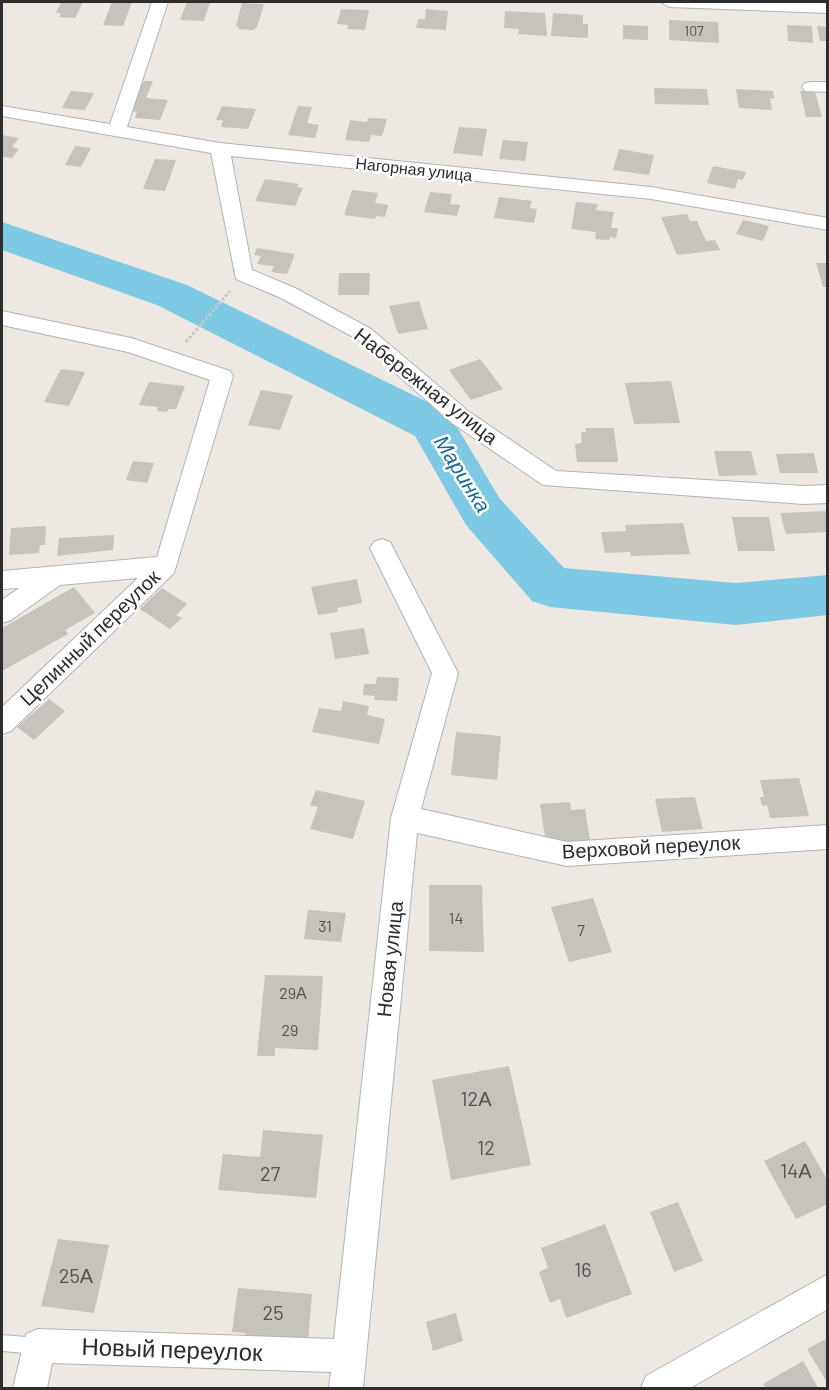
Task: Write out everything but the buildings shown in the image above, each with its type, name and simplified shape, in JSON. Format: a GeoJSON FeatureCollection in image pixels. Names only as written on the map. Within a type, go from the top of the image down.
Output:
{"type":"FeatureCollection","features":[{"type":"Feature","properties":{"kind":"street"},"geometry":{"type":"LineString","coordinates":[[117,130],[160,2]]}},
{"type":"Feature","properties":{"kind":"street"},"geometry":{"type":"LineString","coordinates":[[669,2],[828,8]]}},
{"type":"Feature","properties":{"kind":"street","name":"Нагорная улица"},"geometry":{"type":"LineString","coordinates":[[2,111],[220,149],[651,193],[828,224]]}},
{"type":"Feature","properties":{"kind":"street","name":"Набережная улица"},"geometry":{"type":"LineString","coordinates":[[220,149],[243,274],[288,293],[364,334],[460,417],[551,479],[804,495],[828,494]]}},
{"type":"Feature","properties":{"kind":"street","name":"Целинный переулок"},"geometry":{"type":"LineString","coordinates":[[2,318],[131,345],[222,376],[166,566],[2,723]]}},
{"type":"Feature","properties":{"kind":"street","name":"Новая улица"},"geometry":{"type":"LineString","coordinates":[[347,1372],[405,818],[445,674],[382,548]]}},
{"type":"Feature","properties":{"kind":"street"},"geometry":{"type":"LineString","coordinates":[[2,580],[166,566]]}},
{"type":"Feature","properties":{"kind":"street"},"geometry":{"type":"LineString","coordinates":[[2,613],[56,575]]}},
{"type":"Feature","properties":{"kind":"street","name":"Верховой переулок"},"geometry":{"type":"LineString","coordinates":[[405,818],[567,854],[828,837]]}},
{"type":"Feature","properties":{"kind":"street"},"geometry":{"type":"LineString","coordinates":[[658,1389],[828,1290]]}},
{"type":"Feature","properties":{"kind":"street"},"geometry":{"type":"LineString","coordinates":[[30,1389],[38,1346]]}},
{"type":"Feature","properties":{"kind":"street","name":"Новый переулок"},"geometry":{"type":"LineString","coordinates":[[38,1346],[347,1372]]}},
{"type":"Feature","properties":{"kind":"lane"},"geometry":{"type":"LineString","coordinates":[[2,1343],[38,1346]]}},
{"type":"Feature","properties":{"kind":"path"},"geometry":{"type":"LineString","coordinates":[[189,338],[220,302]]}},
{"type":"Feature","properties":{"kind":"waterway","name":"Маринка"},"geometry":{"type":"LineString","coordinates":[[2,235],[172,295],[432,424],[483,512],[550,587],[736,604],[828,595]]}}]}
